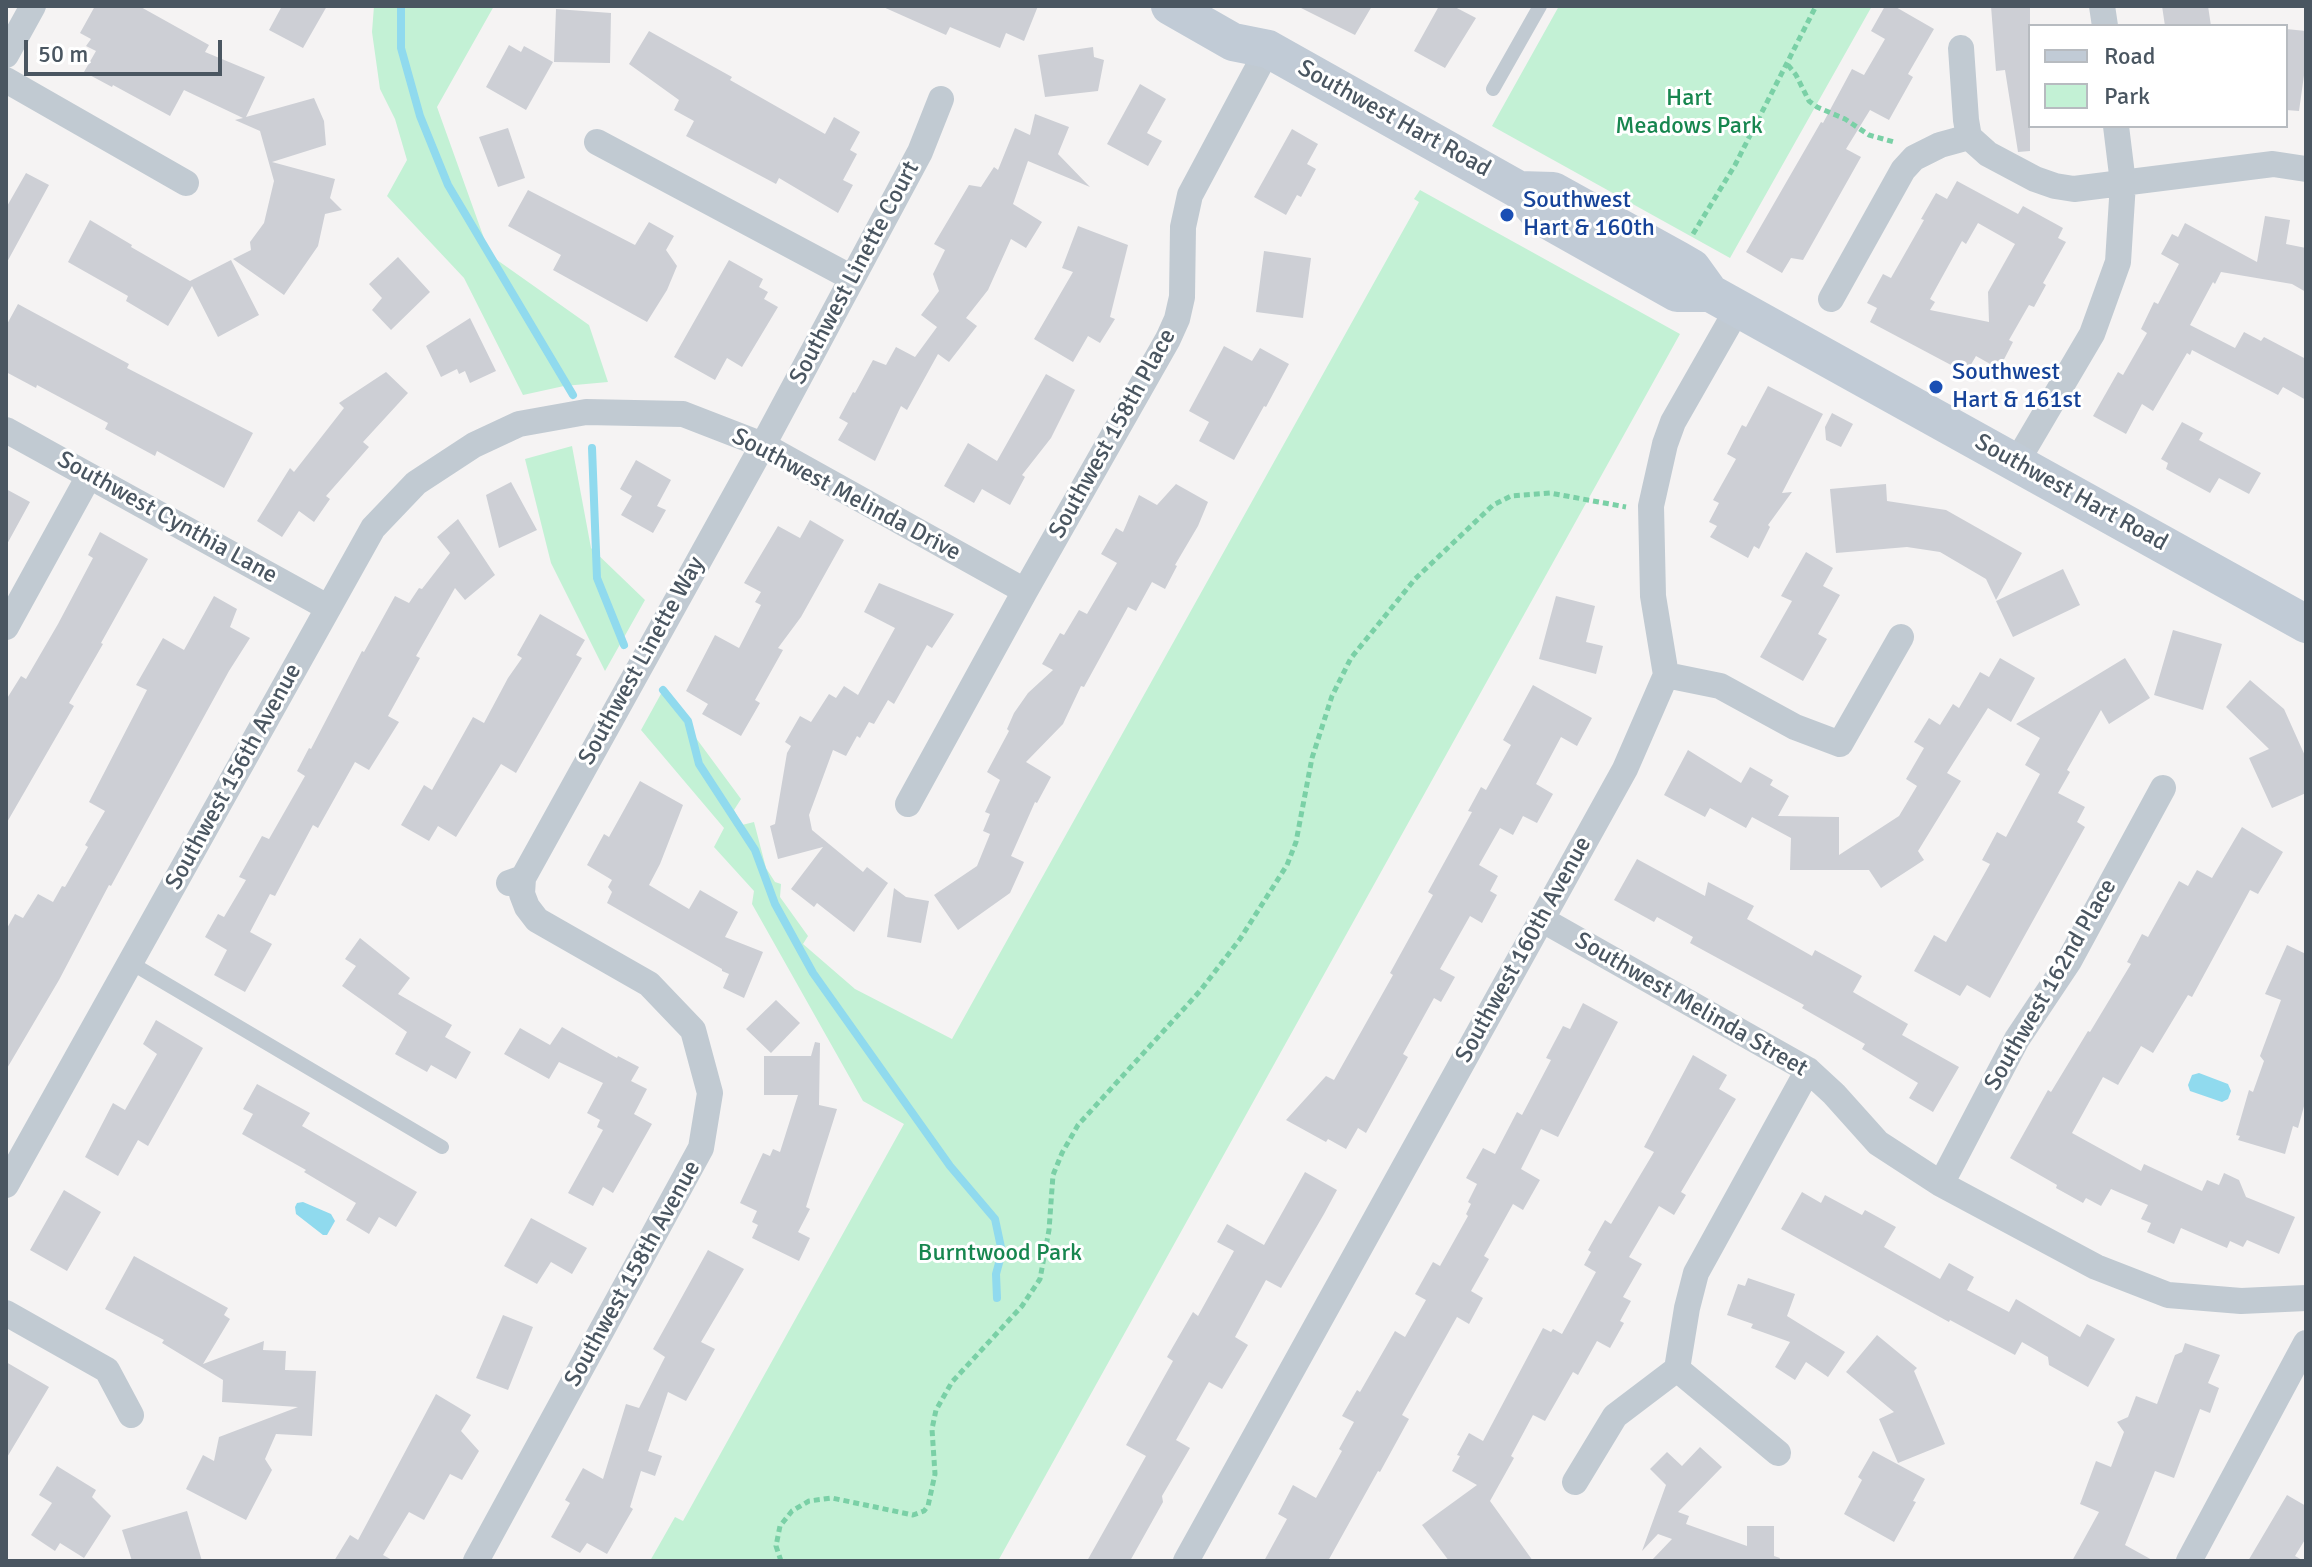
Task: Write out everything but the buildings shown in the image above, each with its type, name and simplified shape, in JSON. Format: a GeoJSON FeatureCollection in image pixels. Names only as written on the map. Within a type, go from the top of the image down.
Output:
{"type":"FeatureCollection","features":[{"type":"Feature","properties":{"kind":"main road","name":"Southwest Hart Road"},"geometry":{"type":"LineString","coordinates":[[1170,6],[1233,42],[1268,49],[1519,190],[1553,191],[1692,268],[1724,301],[2306,624]]}},
{"type":"Feature","properties":{"kind":"main road","name":"Southwest Hart Road"},"geometry":{"type":"LineString","coordinates":[[1223,6],[1247,19],[1268,49]]}},
{"type":"Feature","properties":{"kind":"street"},"geometry":{"type":"LineString","coordinates":[[6,55],[33,6]]}},
{"type":"Feature","properties":{"kind":"street"},"geometry":{"type":"LineString","coordinates":[[1961,48],[1969,137],[1988,154],[2035,179],[2074,189],[2273,164],[2306,169]]}},
{"type":"Feature","properties":{"kind":"street","name":"Southwest 158th Place"},"geometry":{"type":"LineString","coordinates":[[908,804],[1172,329],[1182,297],[1183,227],[1190,195],[1268,49]]}},
{"type":"Feature","properties":{"kind":"street"},"geometry":{"type":"LineString","coordinates":[[6,80],[186,183]]}},
{"type":"Feature","properties":{"kind":"street","name":"Southwest Linette Court"},"geometry":{"type":"LineString","coordinates":[[763,445],[920,152],[941,99]]}},
{"type":"Feature","properties":{"kind":"street"},"geometry":{"type":"LineString","coordinates":[[2016,463],[2092,334],[2118,262],[2123,183],[2116,128]]}},
{"type":"Feature","properties":{"kind":"street"},"geometry":{"type":"LineString","coordinates":[[1831,299],[1903,170],[1914,158],[1940,145],[1969,137]]}},
{"type":"Feature","properties":{"kind":"street"},"geometry":{"type":"LineString","coordinates":[[597,142],[852,278]]}},
{"type":"Feature","properties":{"kind":"street"},"geometry":{"type":"LineString","coordinates":[[1724,301],[1665,444],[1651,506],[1653,596],[1666,675],[1720,686],[1795,727],[1840,744],[1901,637]]}},
{"type":"Feature","properties":{"kind":"street","name":"Southwest Melinda Drive"},"geometry":{"type":"LineString","coordinates":[[519,424],[586,412],[683,414],[763,445],[1025,591]]}},
{"type":"Feature","properties":{"kind":"street","name":"Southwest 156th Avenue"},"geometry":{"type":"LineString","coordinates":[[6,1185],[373,528],[416,483],[474,445],[519,424]]}},
{"type":"Feature","properties":{"kind":"street","name":"Southwest Cynthia Lane"},"geometry":{"type":"LineString","coordinates":[[6,430],[327,607]]}},
{"type":"Feature","properties":{"kind":"street","name":"Southwest Linette Way"},"geometry":{"type":"LineString","coordinates":[[516,881],[763,445]]}},
{"type":"Feature","properties":{"kind":"street"},"geometry":{"type":"LineString","coordinates":[[6,627],[89,476]]}},
{"type":"Feature","properties":{"kind":"street","name":"Southwest 160th Avenue"},"geometry":{"type":"LineString","coordinates":[[1186,1561],[1625,769],[1666,675]]}},
{"type":"Feature","properties":{"kind":"street","name":"Southwest 162nd Place"},"geometry":{"type":"LineString","coordinates":[[1941,1184],[2017,1039],[2069,961],[2163,788]]}},
{"type":"Feature","properties":{"kind":"street","name":"Southwest 158th Avenue"},"geometry":{"type":"LineString","coordinates":[[486,1558],[701,1148],[710,1093],[693,1030],[649,984],[537,920],[527,907],[516,881]]}},
{"type":"Feature","properties":{"kind":"street","name":"Southwest Melinda Street"},"geometry":{"type":"LineString","coordinates":[[1541,919],[1808,1070],[1878,1143],[1941,1184],[2096,1267],[2168,1295],[2241,1301],[2306,1298]]}},
{"type":"Feature","properties":{"kind":"street"},"geometry":{"type":"LineString","coordinates":[[1575,1482],[1615,1416],[1677,1369],[1696,1273],[1808,1070]]}},
{"type":"Feature","properties":{"kind":"street"},"geometry":{"type":"LineString","coordinates":[[6,1313],[107,1370],[131,1415]]}},
{"type":"Feature","properties":{"kind":"street"},"geometry":{"type":"LineString","coordinates":[[2189,1561],[2306,1343]]}},
{"type":"Feature","properties":{"kind":"street"},"geometry":{"type":"LineString","coordinates":[[1677,1369],[1778,1453]]}},
{"type":"Feature","properties":{"kind":"lane"},"geometry":{"type":"LineString","coordinates":[[1493,89],[1540,6]]}},
{"type":"Feature","properties":{"kind":"lane"},"geometry":{"type":"LineString","coordinates":[[131,963],[442,1147]]}},
{"type":"Feature","properties":{"kind":"path"},"geometry":{"type":"LineString","coordinates":[[1688,244],[1735,165],[1816,6]]}},
{"type":"Feature","properties":{"kind":"path"},"geometry":{"type":"LineString","coordinates":[[1787,65],[1796,75],[1809,101],[1817,107],[1845,119],[1869,135],[1893,141],[1914,158]]}},
{"type":"Feature","properties":{"kind":"path"},"geometry":{"type":"LineString","coordinates":[[781,1561],[776,1546],[780,1526],[792,1511],[809,1501],[832,1498],[913,1515],[928,1506],[935,1474],[932,1429],[936,1410],[952,1382],[1022,1306],[1040,1279],[1049,1230],[1053,1175],[1062,1153],[1078,1125],[1200,991],[1240,939],[1287,865],[1296,842],[1312,758],[1332,696],[1351,658],[1415,579],[1493,505],[1511,496],[1550,493],[1630,508],[1651,506]]}},
{"type":"Feature","properties":{"kind":"green space"},"geometry":{"type":"Polygon","coordinates":[[[374,6],[494,6],[437,107],[490,255],[589,325],[608,382],[564,386],[523,395],[464,278],[387,196],[407,160],[395,119],[380,89],[372,32],[374,6]]]}},
{"type":"Feature","properties":{"kind":"green space","name":"Hart Meadows Park"},"geometry":{"type":"Polygon","coordinates":[[[1559,6],[1872,6],[1730,258],[1492,126],[1559,6]]]}},
{"type":"Feature","properties":{"kind":"green space","name":"Burntwood Park"},"geometry":{"type":"Polygon","coordinates":[[[1420,190],[1680,334],[998,1561],[650,1561],[675,1517],[683,1521],[904,1124],[863,1101],[752,904],[754,891],[714,847],[724,828],[641,730],[662,692],[741,799],[734,810],[742,825],[754,822],[766,868],[775,882],[781,884],[780,897],[808,936],[803,944],[855,989],[952,1039],[1419,202],[1414,199],[1420,190]]]}},
{"type":"Feature","properties":{"kind":"green space"},"geometry":{"type":"Polygon","coordinates":[[[572,446],[591,548],[645,600],[605,671],[551,563],[525,459],[572,446]]]}},
{"type":"Feature","properties":{"kind":"water"},"geometry":{"type":"Polygon","coordinates":[[[2199,1073],[2228,1084],[2231,1091],[2228,1099],[2222,1102],[2190,1091],[2188,1085],[2192,1075],[2199,1073]]]}},
{"type":"Feature","properties":{"kind":"water"},"geometry":{"type":"Polygon","coordinates":[[[303,1202],[331,1214],[335,1221],[327,1235],[296,1214],[297,1203],[303,1202]]]}},
{"type":"Feature","properties":{"kind":"waterway"},"geometry":{"type":"LineString","coordinates":[[401,6],[401,48],[420,116],[448,185],[573,395]]}},
{"type":"Feature","properties":{"kind":"waterway"},"geometry":{"type":"LineString","coordinates":[[592,448],[597,578],[624,645]]}},
{"type":"Feature","properties":{"kind":"waterway"},"geometry":{"type":"LineString","coordinates":[[663,690],[688,721],[699,764],[755,850],[775,904],[813,973],[950,1166],[995,1219],[1002,1252],[996,1274],[997,1298]]}},
{"type":"Feature","properties":{"kind":"place","name":"Southwest Hart & 160th"},"geometry":{"type":"Point","coordinates":[1507,215]}},
{"type":"Feature","properties":{"kind":"place","name":"Southwest Hart & 161st"},"geometry":{"type":"Point","coordinates":[1936,387]}}]}
